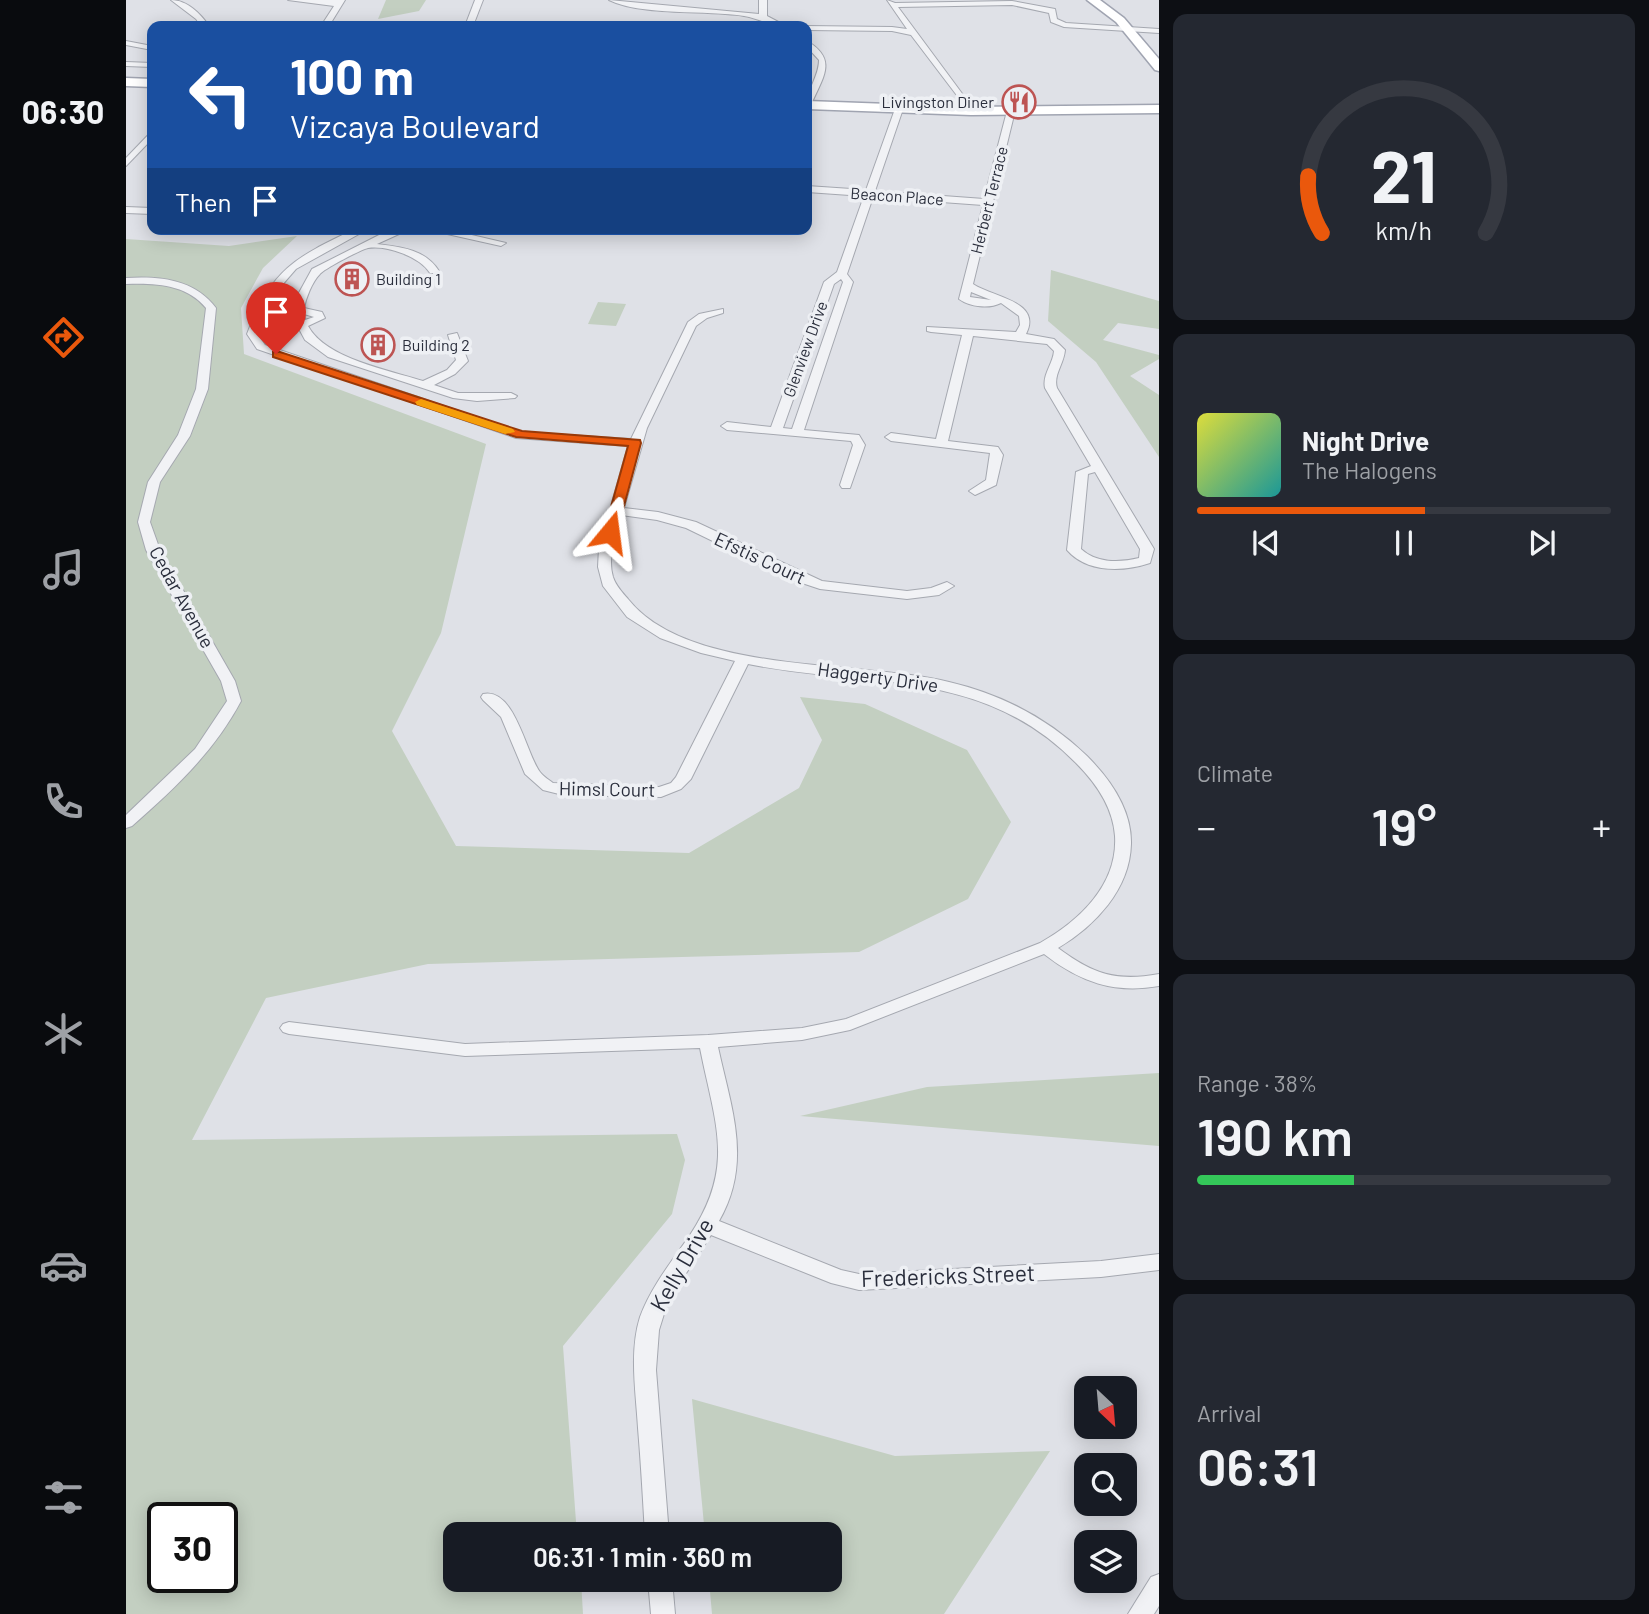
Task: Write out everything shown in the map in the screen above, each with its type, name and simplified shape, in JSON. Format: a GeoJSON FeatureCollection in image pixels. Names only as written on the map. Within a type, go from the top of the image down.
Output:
{"type":"FeatureCollection","features":[{"type":"Feature","properties":{"kind":"main road"},"geometry":{"type":"LineString","coordinates":[[1093,0],[1108,8],[1159,67]]}},
{"type":"Feature","properties":{"kind":"main road"},"geometry":{"type":"LineString","coordinates":[[126,84],[147,85]]}},
{"type":"Feature","properties":{"kind":"main road"},"geometry":{"type":"LineString","coordinates":[[812,105],[938,111],[1066,111]]}},
{"type":"Feature","properties":{"kind":"main road"},"geometry":{"type":"LineString","coordinates":[[1010,115],[1014,112],[1159,109]]}},
{"type":"Feature","properties":{"kind":"main road"},"geometry":{"type":"LineString","coordinates":[[971,111],[1010,115],[1159,115]]}},
{"type":"Feature","properties":{"kind":"street"},"geometry":{"type":"LineString","coordinates":[[175,0],[199,16],[202,21]]}},
{"type":"Feature","properties":{"kind":"street"},"geometry":{"type":"LineString","coordinates":[[292,0],[340,2],[328,21]]}},
{"type":"Feature","properties":{"kind":"street"},"geometry":{"type":"LineString","coordinates":[[471,21],[480,0]]}},
{"type":"Feature","properties":{"kind":"street"},"geometry":{"type":"LineString","coordinates":[[614,0],[659,8],[733,12],[771,21]]}},
{"type":"Feature","properties":{"kind":"street"},"geometry":{"type":"LineString","coordinates":[[763,0],[763,17]]}},
{"type":"Feature","properties":{"kind":"street"},"geometry":{"type":"LineString","coordinates":[[892,3],[999,1],[1048,10],[1054,13],[1056,23],[1063,25],[1159,31]]}},
{"type":"Feature","properties":{"kind":"street"},"geometry":{"type":"LineString","coordinates":[[892,3],[971,111]]}},
{"type":"Feature","properties":{"kind":"street"},"geometry":{"type":"LineString","coordinates":[[812,28],[892,29],[914,33]]}},
{"type":"Feature","properties":{"kind":"street"},"geometry":{"type":"LineString","coordinates":[[126,43],[147,47]]}},
{"type":"Feature","properties":{"kind":"street"},"geometry":{"type":"LineString","coordinates":[[812,48],[823,60],[823,66],[812,93]]}},
{"type":"Feature","properties":{"kind":"street"},"geometry":{"type":"LineString","coordinates":[[126,64],[147,65]]}},
{"type":"Feature","properties":{"kind":"street","name":"Glenview Drive"},"geometry":{"type":"LineString","coordinates":[[776,430],[829,282],[842,274],[900,109]]}},
{"type":"Feature","properties":{"kind":"street","name":"Herbert Terrace"},"geometry":{"type":"LineString","coordinates":[[1010,115],[987,202],[966,301],[1015,307],[1026,319],[1019,336]]}},
{"type":"Feature","properties":{"kind":"street"},"geometry":{"type":"LineString","coordinates":[[126,163],[147,140]]}},
{"type":"Feature","properties":{"kind":"street","name":"Beacon Place"},"geometry":{"type":"LineString","coordinates":[[812,190],[987,202]]}},
{"type":"Feature","properties":{"kind":"street"},"geometry":{"type":"LineString","coordinates":[[126,210],[147,211]]}},
{"type":"Feature","properties":{"kind":"street"},"geometry":{"type":"LineString","coordinates":[[351,235],[293,264],[281,275],[257,321],[252,334],[255,341],[276,354],[510,432],[534,437],[635,443]]}},
{"type":"Feature","properties":{"kind":"street"},"geometry":{"type":"LineString","coordinates":[[391,235],[316,271],[300,300],[299,318],[309,338],[332,355],[457,396],[511,396]]}},
{"type":"Feature","properties":{"kind":"street"},"geometry":{"type":"LineString","coordinates":[[460,235],[501,243]]}},
{"type":"Feature","properties":{"kind":"street"},"geometry":{"type":"LineString","coordinates":[[367,245],[418,256],[430,263],[434,271]]}},
{"type":"Feature","properties":{"kind":"street","name":"Glenview Drive"},"geometry":{"type":"LineString","coordinates":[[797,432],[848,282],[842,274]]}},
{"type":"Feature","properties":{"kind":"street","name":"Cedar Avenue"},"geometry":{"type":"LineString","coordinates":[[126,281],[154,281],[187,288],[200,293],[211,308],[202,389],[184,436],[154,482],[144,522],[153,550],[228,681],[234,701],[224,721],[192,763],[126,823]]}},
{"type":"Feature","properties":{"kind":"street","name":"Haggerty Drive"},"geometry":{"type":"LineString","coordinates":[[289,1028],[464,1051],[708,1041],[802,1034],[849,1024],[1046,947],[1067,936],[1087,920],[1115,877],[1122,856],[1124,831],[1108,790],[1072,748],[1020,714],[993,700],[925,681],[743,660],[669,636],[646,624],[619,599],[610,585],[604,553],[635,443],[692,324],[703,316],[719,312]]}},
{"type":"Feature","properties":{"kind":"street"},"geometry":{"type":"LineString","coordinates":[[257,321],[299,318]]}},
{"type":"Feature","properties":{"kind":"street"},"geometry":{"type":"LineString","coordinates":[[931,329],[1039,338],[1057,345],[1061,354],[1049,380],[1051,388],[1147,549],[1145,560],[1137,564],[1111,565],[1085,558],[1074,550],[1082,472],[1098,468]]}},
{"type":"Feature","properties":{"kind":"street"},"geometry":{"type":"LineString","coordinates":[[941,443],[968,332]]}},
{"type":"Feature","properties":{"kind":"street"},"geometry":{"type":"LineString","coordinates":[[424,385],[451,372],[462,361],[453,335]]}},
{"type":"Feature","properties":{"kind":"street"},"geometry":{"type":"LineString","coordinates":[[727,426],[858,440],[859,445],[846,485]]}},
{"type":"Feature","properties":{"kind":"street"},"geometry":{"type":"LineString","coordinates":[[891,437],[996,452],[992,482],[975,491]]}},
{"type":"Feature","properties":{"kind":"street","name":"Efstis Court"},"geometry":{"type":"LineString","coordinates":[[617,512],[659,516],[691,525],[798,577],[820,584],[907,595],[934,592],[947,586]]}},
{"type":"Feature","properties":{"kind":"street","name":"Himsl Court"},"geometry":{"type":"LineString","coordinates":[[488,697],[500,706],[508,717],[533,774],[548,787],[563,790],[661,792],[676,786],[683,779],[743,660]]}},
{"type":"Feature","properties":{"kind":"street"},"geometry":{"type":"LineString","coordinates":[[1046,947],[1090,978],[1114,984],[1134,985],[1159,980]]}},
{"type":"Feature","properties":{"kind":"street","name":"Kelly Drive"},"geometry":{"type":"LineString","coordinates":[[656,1522],[645,1373],[651,1319],[660,1298],[721,1195],[728,1172],[727,1148],[708,1041]]}},
{"type":"Feature","properties":{"kind":"street","name":"Fredericks Street"},"geometry":{"type":"LineString","coordinates":[[705,1224],[838,1277],[859,1282],[1101,1269],[1159,1262]]}},
{"type":"Feature","properties":{"kind":"street"},"geometry":{"type":"LineString","coordinates":[[1140,1614],[1159,1585]]}},
{"type":"Feature","properties":{"kind":"street"},"geometry":{"type":"LineString","coordinates":[[661,1592],[663,1614]]}},
{"type":"Feature","properties":{"kind":"green space"},"geometry":{"type":"Polygon","coordinates":[[[386,0],[426,0],[419,11],[378,19],[386,0]]]}},
{"type":"Feature","properties":{"kind":"green space"},"geometry":{"type":"Polygon","coordinates":[[[297,236],[263,268],[241,308],[244,354],[486,444],[441,633],[392,731],[456,846],[689,853],[799,788],[822,740],[800,697],[865,704],[967,750],[1011,822],[968,899],[859,952],[428,964],[266,998],[192,1140],[677,1134],[685,1160],[672,1214],[563,1346],[576,1522],[443,1522],[443,1592],[582,1592],[583,1614],[126,1614],[126,239],[229,246],[297,236]]]}},
{"type":"Feature","properties":{"kind":"green space"},"geometry":{"type":"Polygon","coordinates":[[[1051,270],[1159,301],[1159,329],[1118,323],[1103,340],[1159,355],[1159,359],[1130,376],[1159,395],[1159,457],[1096,362],[1048,321],[1051,270]]]}},
{"type":"Feature","properties":{"kind":"green space"},"geometry":{"type":"Polygon","coordinates":[[[598,302],[626,304],[616,326],[588,324],[598,302]]]}},
{"type":"Feature","properties":{"kind":"green space"},"geometry":{"type":"Polygon","coordinates":[[[1159,1073],[1159,1146],[800,1116],[927,1087],[1159,1073]]]}},
{"type":"Feature","properties":{"kind":"green space"},"geometry":{"type":"Polygon","coordinates":[[[692,1399],[895,1456],[1050,1451],[944,1614],[712,1614],[710,1592],[842,1592],[842,1522],[704,1522],[692,1399]]]}},
{"type":"Feature","properties":{"kind":"slow traffic"},"geometry":{"type":"LineString","coordinates":[[421,402],[509,432]]}},
{"type":"Feature","properties":{"kind":"place","name":"Livingston Diner"},"geometry":{"type":"Point","coordinates":[1019,102]}},
{"type":"Feature","properties":{"kind":"place","name":"Building 1"},"geometry":{"type":"Point","coordinates":[352,279]}},
{"type":"Feature","properties":{"kind":"place","name":"Building 2"},"geometry":{"type":"Point","coordinates":[378,345]}},
{"type":"Feature","properties":{"kind":"route"},"geometry":{"type":"LineString","coordinates":[[276,354],[520,435],[635,443],[610,532]]}}]}
